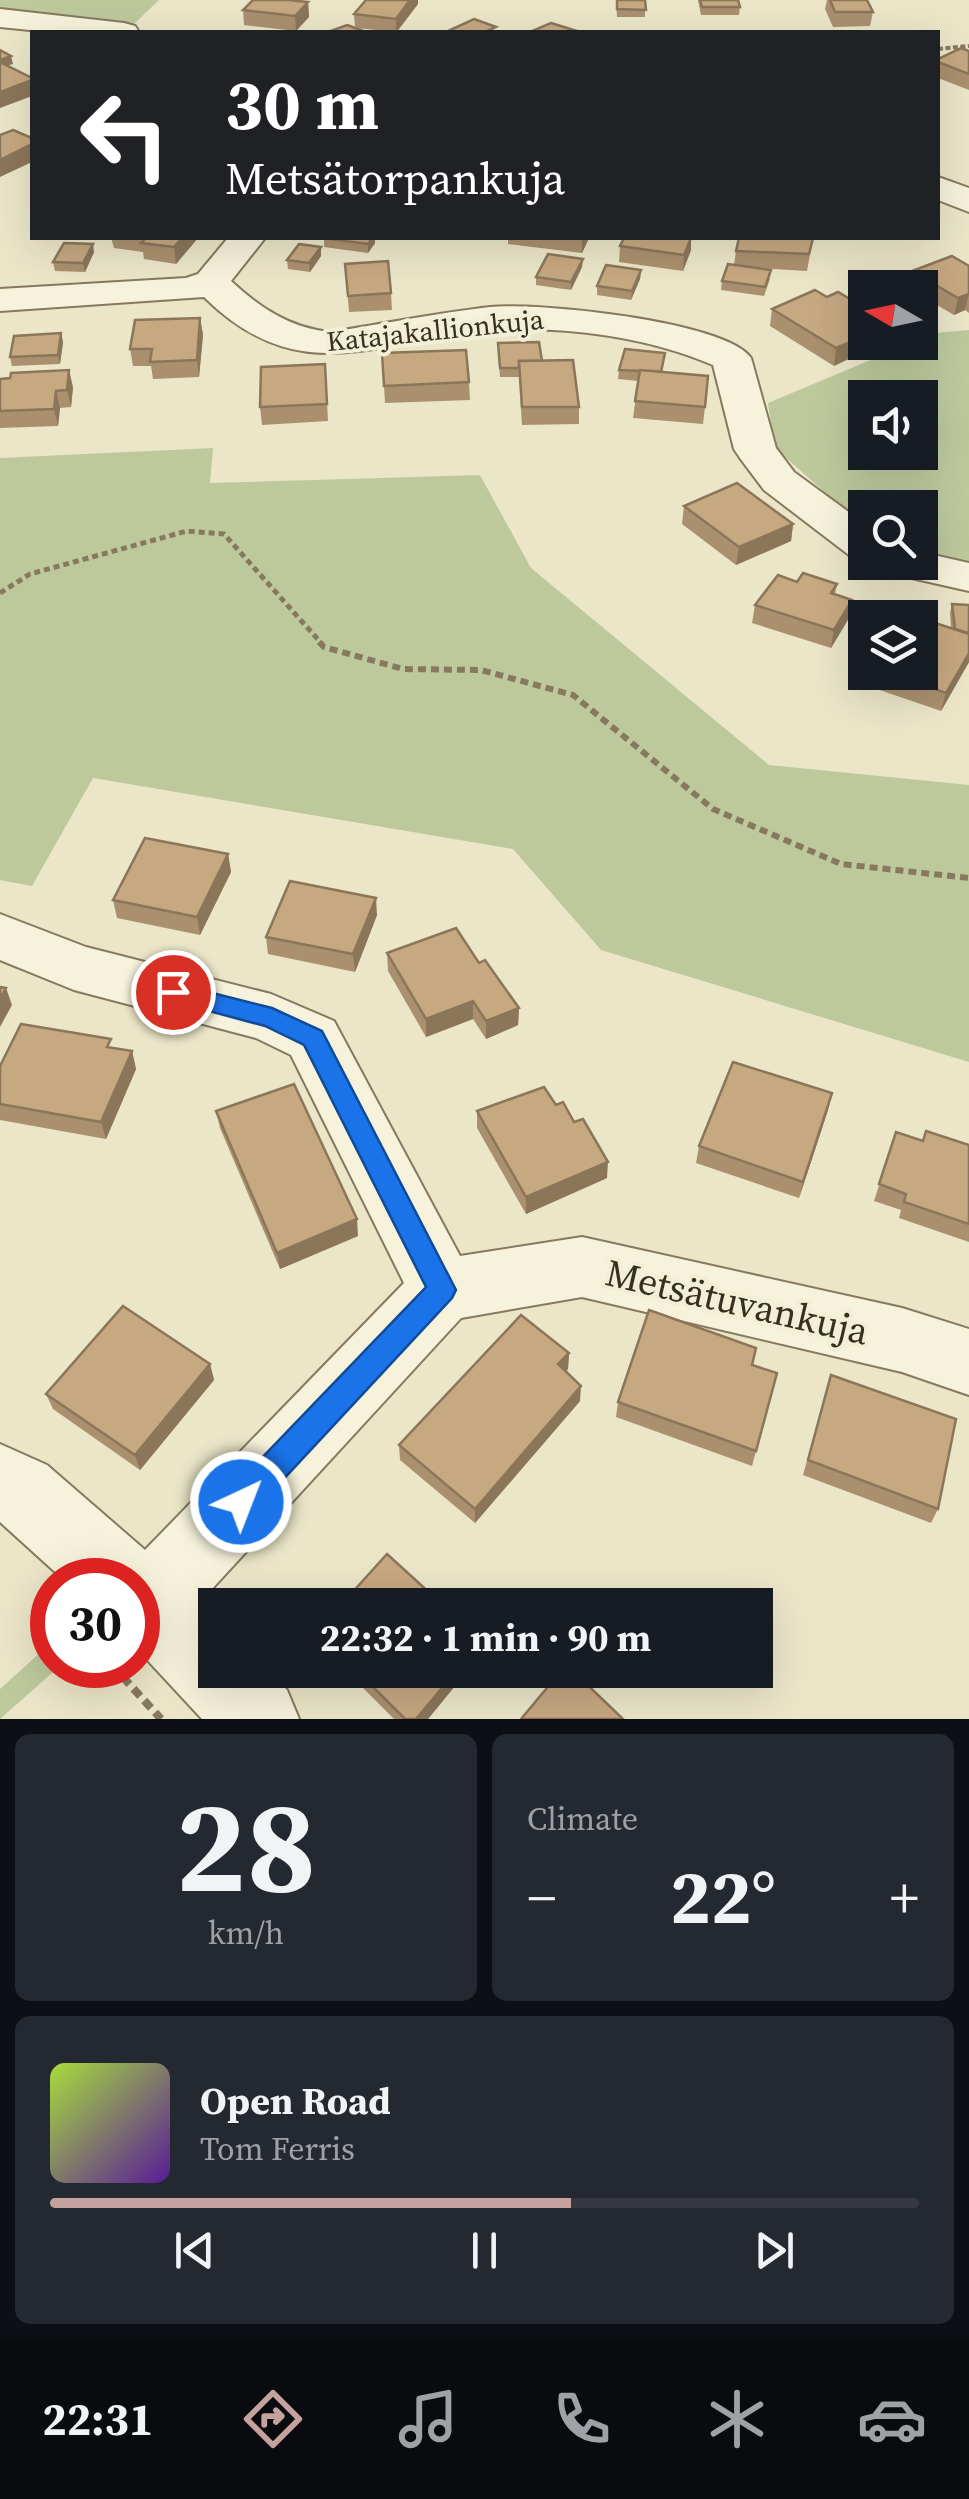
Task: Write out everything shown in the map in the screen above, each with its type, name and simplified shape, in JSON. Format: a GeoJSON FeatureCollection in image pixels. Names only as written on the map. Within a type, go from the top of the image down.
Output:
{"type":"FeatureCollection","features":[{"type":"Feature","properties":{"kind":"street"},"geometry":{"type":"LineString","coordinates":[[6,22],[100,30]]}},
{"type":"Feature","properties":{"kind":"street"},"geometry":{"type":"LineString","coordinates":[[940,188],[969,201]]}},
{"type":"Feature","properties":{"kind":"street"},"geometry":{"type":"LineString","coordinates":[[0,300],[166,292],[211,282],[245,240]]}},
{"type":"Feature","properties":{"kind":"street","name":"Katajakallionkuja"},"geometry":{"type":"LineString","coordinates":[[211,282],[246,316],[300,341],[330,344],[493,318],[549,316],[688,340],[731,358],[755,449],[779,480],[848,532]]}},
{"type":"Feature","properties":{"kind":"street"},"geometry":{"type":"LineString","coordinates":[[938,570],[969,577]]}},
{"type":"Feature","properties":{"kind":"street"},"geometry":{"type":"LineString","coordinates":[[0,936],[74,967],[272,1018],[313,1038],[442,1290],[160,1580]]}},
{"type":"Feature","properties":{"kind":"street","name":"Metsätuvankuja"},"geometry":{"type":"LineString","coordinates":[[442,1290],[582,1267],[902,1340],[969,1362]]}},
{"type":"Feature","properties":{"kind":"street"},"geometry":{"type":"LineString","coordinates":[[0,1480],[21,1491],[82,1558]]}},
{"type":"Feature","properties":{"kind":"street"},"geometry":{"type":"LineString","coordinates":[[160,1636],[258,1719]]}},
{"type":"Feature","properties":{"kind":"path"},"geometry":{"type":"LineString","coordinates":[[940,50],[969,46]]}},
{"type":"Feature","properties":{"kind":"path"},"geometry":{"type":"LineString","coordinates":[[0,593],[30,574],[188,530],[224,534],[324,647],[403,669],[481,670],[574,696],[713,809],[841,864],[969,878]]}},
{"type":"Feature","properties":{"kind":"path"},"geometry":{"type":"LineString","coordinates":[[152,1688],[161,1719]]}},
{"type":"Feature","properties":{"kind":"green space"},"geometry":{"type":"Polygon","coordinates":[[[0,0],[159,0],[133,25],[0,12],[0,0]]]}},
{"type":"Feature","properties":{"kind":"green space"},"geometry":{"type":"Polygon","coordinates":[[[969,330],[969,564],[938,555],[938,490],[848,490],[848,513],[774,447],[768,403],[871,360],[938,360],[938,333],[969,330]]]}},
{"type":"Feature","properties":{"kind":"green space"},"geometry":{"type":"Polygon","coordinates":[[[213,448],[210,483],[480,475],[531,568],[769,765],[969,785],[969,1062],[601,950],[513,849],[93,778],[32,886],[0,880],[0,458],[213,448]]]}},
{"type":"Feature","properties":{"kind":"green space"},"geometry":{"type":"Polygon","coordinates":[[[30,1662],[30,1688],[35,1688],[0,1719],[0,1689],[30,1662]]]}},
{"type":"Feature","properties":{"kind":"building"},"geometry":{"type":"Polygon","coordinates":[[[253,0],[308,2],[295,16],[243,10],[253,0]]]}},
{"type":"Feature","properties":{"kind":"building"},"geometry":{"type":"Polygon","coordinates":[[[366,0],[410,0],[396,19],[354,14],[366,0]]]}},
{"type":"Feature","properties":{"kind":"building"},"geometry":{"type":"Polygon","coordinates":[[[617,0],[645,0],[646,10],[617,9],[617,0]]]}},
{"type":"Feature","properties":{"kind":"building"},"geometry":{"type":"Polygon","coordinates":[[[700,0],[738,0],[740,7],[702,7],[700,0]]]}},
{"type":"Feature","properties":{"kind":"building"},"geometry":{"type":"Polygon","coordinates":[[[830,0],[867,0],[873,12],[835,12],[830,0]]]}},
{"type":"Feature","properties":{"kind":"building"},"geometry":{"type":"Polygon","coordinates":[[[474,19],[496,27],[489,30],[450,30],[474,19]]]}},
{"type":"Feature","properties":{"kind":"building"},"geometry":{"type":"Polygon","coordinates":[[[551,23],[574,30],[535,30],[551,23]]]}},
{"type":"Feature","properties":{"kind":"building"},"geometry":{"type":"Polygon","coordinates":[[[347,25],[361,30],[333,30],[347,25]]]}},
{"type":"Feature","properties":{"kind":"building"},"geometry":{"type":"Polygon","coordinates":[[[961,48],[969,51],[969,74],[940,63],[940,58],[961,48]]]}},
{"type":"Feature","properties":{"kind":"building"},"geometry":{"type":"Polygon","coordinates":[[[0,62],[30,77],[30,81],[0,92],[0,62]]]}},
{"type":"Feature","properties":{"kind":"building"},"geometry":{"type":"Polygon","coordinates":[[[13,130],[30,137],[30,145],[0,160],[0,135],[13,130]]]}},
{"type":"Feature","properties":{"kind":"building"},"geometry":{"type":"Polygon","coordinates":[[[144,240],[180,240],[174,247],[141,243],[144,240]]]}},
{"type":"Feature","properties":{"kind":"building"},"geometry":{"type":"Polygon","coordinates":[[[338,240],[371,240],[368,244],[338,240]]]}},
{"type":"Feature","properties":{"kind":"building"},"geometry":{"type":"Polygon","coordinates":[[[623,240],[690,240],[684,255],[620,246],[623,240]]]}},
{"type":"Feature","properties":{"kind":"building"},"geometry":{"type":"Polygon","coordinates":[[[739,240],[812,240],[809,254],[736,251],[739,240]]]}},
{"type":"Feature","properties":{"kind":"building"},"geometry":{"type":"Polygon","coordinates":[[[64,243],[93,244],[83,263],[53,262],[64,243]]]}},
{"type":"Feature","properties":{"kind":"building"},"geometry":{"type":"Polygon","coordinates":[[[299,244],[321,247],[309,263],[287,260],[299,244]]]}},
{"type":"Feature","properties":{"kind":"building"},"geometry":{"type":"Polygon","coordinates":[[[548,254],[583,259],[571,282],[536,277],[548,254]]]}},
{"type":"Feature","properties":{"kind":"building"},"geometry":{"type":"Polygon","coordinates":[[[952,256],[969,266],[969,294],[958,298],[938,286],[938,270],[915,270],[952,256]]]}},
{"type":"Feature","properties":{"kind":"building"},"geometry":{"type":"Polygon","coordinates":[[[388,261],[391,293],[348,296],[345,264],[388,261]]]}},
{"type":"Feature","properties":{"kind":"building"},"geometry":{"type":"Polygon","coordinates":[[[728,264],[771,270],[765,287],[722,281],[728,264]]]}},
{"type":"Feature","properties":{"kind":"building"},"geometry":{"type":"Polygon","coordinates":[[[606,265],[641,270],[632,291],[597,286],[606,265]]]}},
{"type":"Feature","properties":{"kind":"building"},"geometry":{"type":"Polygon","coordinates":[[[815,290],[827,297],[838,292],[848,298],[848,343],[836,348],[772,309],[815,290]]]}},
{"type":"Feature","properties":{"kind":"building"},"geometry":{"type":"Polygon","coordinates":[[[200,318],[197,360],[150,362],[152,349],[130,349],[135,320],[200,318]]]}},
{"type":"Feature","properties":{"kind":"building"},"geometry":{"type":"Polygon","coordinates":[[[61,333],[58,355],[10,357],[14,336],[61,333]]]}},
{"type":"Feature","properties":{"kind":"building"},"geometry":{"type":"Polygon","coordinates":[[[539,342],[542,361],[519,361],[519,368],[500,368],[498,343],[539,342]]]}},
{"type":"Feature","properties":{"kind":"building"},"geometry":{"type":"Polygon","coordinates":[[[625,349],[665,353],[661,372],[619,370],[625,349]]]}},
{"type":"Feature","properties":{"kind":"building"},"geometry":{"type":"Polygon","coordinates":[[[466,350],[469,382],[384,386],[382,353],[466,350]]]}},
{"type":"Feature","properties":{"kind":"building"},"geometry":{"type":"Polygon","coordinates":[[[573,360],[579,407],[522,407],[519,361],[573,360]]]}},
{"type":"Feature","properties":{"kind":"building"},"geometry":{"type":"Polygon","coordinates":[[[325,364],[327,404],[260,407],[261,367],[325,364]]]}},
{"type":"Feature","properties":{"kind":"building"},"geometry":{"type":"Polygon","coordinates":[[[69,370],[67,390],[56,391],[54,409],[0,411],[0,379],[10,378],[11,373],[69,370]]]}},
{"type":"Feature","properties":{"kind":"building"},"geometry":{"type":"Polygon","coordinates":[[[640,370],[708,376],[705,407],[635,401],[640,370]]]}},
{"type":"Feature","properties":{"kind":"building"},"geometry":{"type":"Polygon","coordinates":[[[737,483],[793,524],[739,547],[684,506],[737,483]]]}},
{"type":"Feature","properties":{"kind":"building"},"geometry":{"type":"Polygon","coordinates":[[[803,573],[837,584],[831,593],[852,600],[848,600],[834,630],[755,605],[778,575],[797,582],[803,573]]]}},
{"type":"Feature","properties":{"kind":"building"},"geometry":{"type":"Polygon","coordinates":[[[952,604],[969,605],[969,633],[955,629],[952,604]]]}},
{"type":"Feature","properties":{"kind":"building"},"geometry":{"type":"Polygon","coordinates":[[[938,624],[969,634],[969,653],[946,693],[937,690],[938,624]]]}},
{"type":"Feature","properties":{"kind":"building"},"geometry":{"type":"Polygon","coordinates":[[[145,838],[228,854],[197,917],[113,900],[145,838]]]}},
{"type":"Feature","properties":{"kind":"building"},"geometry":{"type":"Polygon","coordinates":[[[290,881],[376,898],[353,954],[266,937],[290,881]]]}},
{"type":"Feature","properties":{"kind":"building"},"geometry":{"type":"Polygon","coordinates":[[[456,928],[479,963],[485,960],[519,1008],[486,1021],[473,1001],[426,1019],[387,953],[456,928]]]}},
{"type":"Feature","properties":{"kind":"building"},"geometry":{"type":"Polygon","coordinates":[[[21,1024],[111,1039],[107,1047],[132,1051],[101,1122],[0,1104],[0,1066],[21,1024]]]}},
{"type":"Feature","properties":{"kind":"building"},"geometry":{"type":"Polygon","coordinates":[[[733,1062],[832,1093],[803,1182],[699,1146],[733,1062]]]}},
{"type":"Feature","properties":{"kind":"building"},"geometry":{"type":"Polygon","coordinates":[[[294,1084],[357,1219],[277,1253],[216,1111],[294,1084]]]}},
{"type":"Feature","properties":{"kind":"building"},"geometry":{"type":"Polygon","coordinates":[[[544,1087],[556,1105],[563,1102],[574,1122],[583,1119],[608,1162],[526,1197],[477,1111],[544,1087]]]}},
{"type":"Feature","properties":{"kind":"building"},"geometry":{"type":"Polygon","coordinates":[[[926,1131],[969,1145],[969,1224],[904,1202],[906,1194],[879,1184],[896,1132],[923,1141],[926,1131]]]}},
{"type":"Feature","properties":{"kind":"building"},"geometry":{"type":"Polygon","coordinates":[[[123,1306],[210,1364],[135,1455],[46,1394],[123,1306]]]}},
{"type":"Feature","properties":{"kind":"building"},"geometry":{"type":"Polygon","coordinates":[[[649,1310],[756,1348],[752,1365],[777,1373],[756,1451],[618,1402],[649,1310]]]}},
{"type":"Feature","properties":{"kind":"building"},"geometry":{"type":"Polygon","coordinates":[[[521,1315],[569,1353],[558,1364],[581,1386],[475,1509],[399,1445],[521,1315]]]}},
{"type":"Feature","properties":{"kind":"building"},"geometry":{"type":"Polygon","coordinates":[[[831,1375],[956,1419],[938,1509],[808,1460],[831,1375]]]}},
{"type":"Feature","properties":{"kind":"building"},"geometry":{"type":"Polygon","coordinates":[[[387,1554],[424,1588],[356,1588],[387,1554]]]}},
{"type":"Feature","properties":{"kind":"building"},"geometry":{"type":"Polygon","coordinates":[[[374,1688],[442,1688],[416,1719],[405,1719],[374,1688]]]}},
{"type":"Feature","properties":{"kind":"building"},"geometry":{"type":"Polygon","coordinates":[[[547,1688],[591,1688],[623,1719],[521,1719],[547,1688]]]}},
{"type":"Feature","properties":{"kind":"route"},"geometry":{"type":"LineString","coordinates":[[173,992],[272,1018],[313,1038],[442,1290],[241,1502]]}}]}
